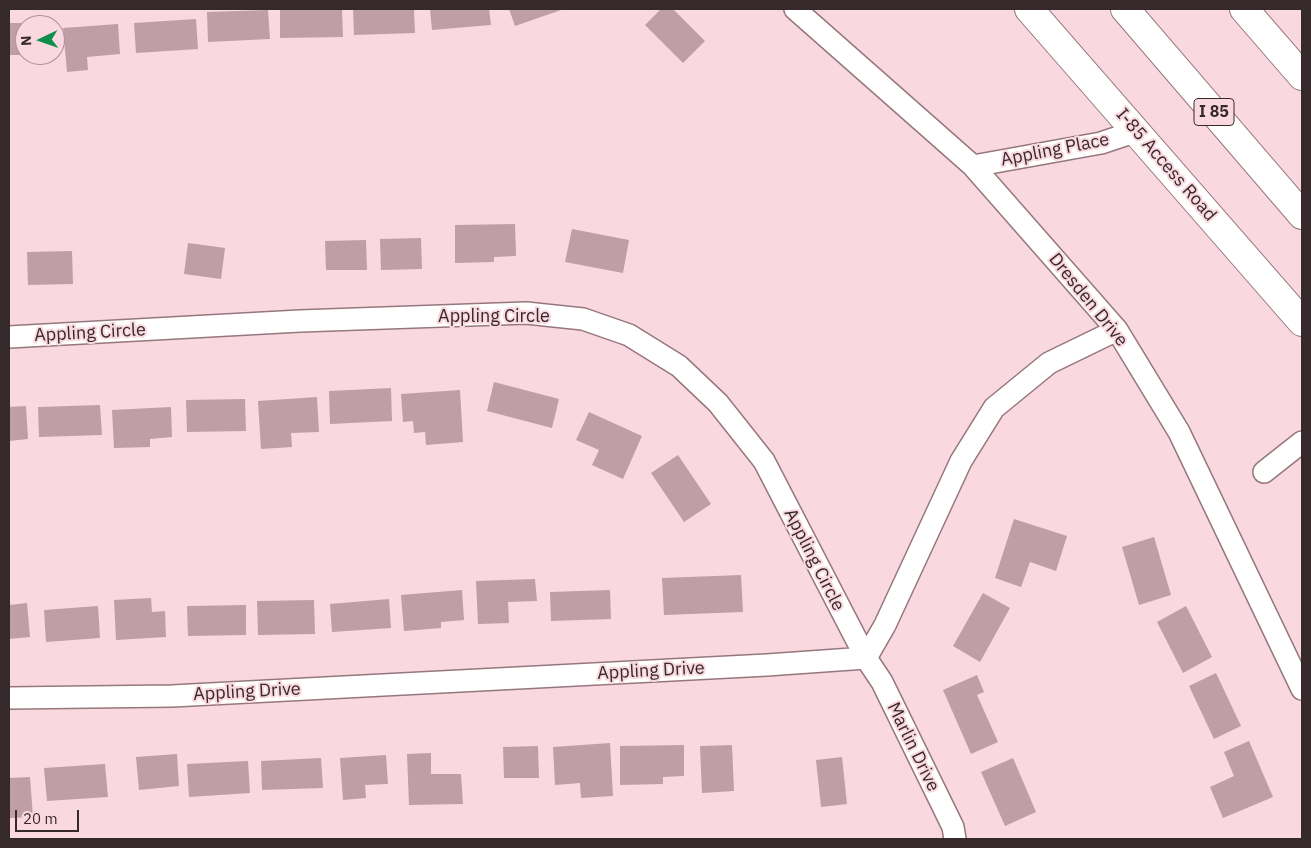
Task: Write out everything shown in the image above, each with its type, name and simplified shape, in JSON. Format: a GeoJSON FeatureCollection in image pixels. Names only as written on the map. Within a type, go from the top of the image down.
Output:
{"type":"FeatureCollection","features":[{"type":"Feature","properties":{"kind":"main road","name":"I-85 Access Road"},"geometry":{"type":"LineString","coordinates":[[1030,9],[1302,322]]}},
{"type":"Feature","properties":{"kind":"main road","name":"I 85"},"geometry":{"type":"LineString","coordinates":[[1125,9],[1302,215]]}},
{"type":"Feature","properties":{"kind":"main road"},"geometry":{"type":"LineString","coordinates":[[1244,9],[1302,76]]}},
{"type":"Feature","properties":{"kind":"street","name":"Dresden Drive"},"geometry":{"type":"LineString","coordinates":[[795,9],[973,166],[1117,330],[1179,432],[1302,688]]}},
{"type":"Feature","properties":{"kind":"street","name":"Appling Place"},"geometry":{"type":"LineString","coordinates":[[973,166],[1101,143],[1137,131]]}},
{"type":"Feature","properties":{"kind":"street","name":"Appling Circle"},"geometry":{"type":"LineString","coordinates":[[9,337],[526,313],[583,319],[629,335],[679,366],[718,403],[764,461],[866,658]]}},
{"type":"Feature","properties":{"kind":"street"},"geometry":{"type":"LineString","coordinates":[[866,658],[885,625],[961,461],[994,408],[1048,363],[1117,330]]}},
{"type":"Feature","properties":{"kind":"street"},"geometry":{"type":"LineString","coordinates":[[1264,472],[1302,442]]}},
{"type":"Feature","properties":{"kind":"street","name":"Appling Drive"},"geometry":{"type":"LineString","coordinates":[[9,698],[172,696],[767,665],[866,658]]}},
{"type":"Feature","properties":{"kind":"street","name":"Marlin Drive"},"geometry":{"type":"LineString","coordinates":[[866,658],[890,699],[952,827],[955,839]]}},
{"type":"Feature","properties":{"kind":"building"},"geometry":{"type":"Polygon","coordinates":[[[342,9],[343,37],[280,38],[280,10],[342,9]]]}},
{"type":"Feature","properties":{"kind":"building"},"geometry":{"type":"Polygon","coordinates":[[[353,9],[414,9],[415,33],[354,35],[353,9]]]}},
{"type":"Feature","properties":{"kind":"building"},"geometry":{"type":"Polygon","coordinates":[[[430,9],[489,9],[491,25],[432,30],[430,9]]]}},
{"type":"Feature","properties":{"kind":"building"},"geometry":{"type":"Polygon","coordinates":[[[509,9],[564,9],[515,26],[509,9]]]}},
{"type":"Feature","properties":{"kind":"building"},"geometry":{"type":"Polygon","coordinates":[[[661,9],[673,9],[705,41],[683,63],[645,25],[661,9]]]}},
{"type":"Feature","properties":{"kind":"building"},"geometry":{"type":"Polygon","coordinates":[[[268,10],[270,39],[208,42],[207,12],[268,10]]]}},
{"type":"Feature","properties":{"kind":"building"},"geometry":{"type":"Polygon","coordinates":[[[196,19],[198,49],[136,53],[134,23],[196,19]]]}},
{"type":"Feature","properties":{"kind":"building"},"geometry":{"type":"Polygon","coordinates":[[[9,23],[15,23],[15,55],[9,55],[9,23]]]}},
{"type":"Feature","properties":{"kind":"building"},"geometry":{"type":"Polygon","coordinates":[[[118,24],[120,54],[87,57],[88,70],[67,72],[65,28],[118,24]]]}},
{"type":"Feature","properties":{"kind":"building"},"geometry":{"type":"Polygon","coordinates":[[[515,224],[516,256],[494,257],[494,262],[455,263],[455,225],[515,224]]]}},
{"type":"Feature","properties":{"kind":"building"},"geometry":{"type":"Polygon","coordinates":[[[572,229],[629,240],[623,273],[565,262],[572,229]]]}},
{"type":"Feature","properties":{"kind":"building"},"geometry":{"type":"Polygon","coordinates":[[[421,238],[422,269],[381,270],[380,239],[421,238]]]}},
{"type":"Feature","properties":{"kind":"building"},"geometry":{"type":"Polygon","coordinates":[[[366,240],[367,270],[326,270],[325,241],[366,240]]]}},
{"type":"Feature","properties":{"kind":"building"},"geometry":{"type":"Polygon","coordinates":[[[188,243],[225,248],[221,279],[184,274],[188,243]]]}},
{"type":"Feature","properties":{"kind":"building"},"geometry":{"type":"Polygon","coordinates":[[[72,251],[73,284],[28,285],[27,252],[72,251]]]}},
{"type":"Feature","properties":{"kind":"building"},"geometry":{"type":"Polygon","coordinates":[[[494,382],[559,399],[552,428],[487,411],[494,382]]]}},
{"type":"Feature","properties":{"kind":"building"},"geometry":{"type":"Polygon","coordinates":[[[391,388],[392,421],[330,424],[329,391],[391,388]]]}},
{"type":"Feature","properties":{"kind":"building"},"geometry":{"type":"Polygon","coordinates":[[[460,390],[463,442],[426,445],[425,432],[414,433],[413,421],[403,422],[401,394],[460,390]]]}},
{"type":"Feature","properties":{"kind":"building"},"geometry":{"type":"Polygon","coordinates":[[[317,397],[319,432],[291,433],[292,447],[261,449],[258,401],[317,397]]]}},
{"type":"Feature","properties":{"kind":"building"},"geometry":{"type":"Polygon","coordinates":[[[245,399],[246,431],[187,432],[186,400],[245,399]]]}},
{"type":"Feature","properties":{"kind":"building"},"geometry":{"type":"Polygon","coordinates":[[[100,405],[102,435],[39,437],[38,407],[100,405]]]}},
{"type":"Feature","properties":{"kind":"building"},"geometry":{"type":"Polygon","coordinates":[[[26,406],[28,439],[9,441],[9,407],[26,406]]]}},
{"type":"Feature","properties":{"kind":"building"},"geometry":{"type":"Polygon","coordinates":[[[171,407],[172,437],[150,439],[150,447],[114,448],[112,410],[171,407]]]}},
{"type":"Feature","properties":{"kind":"building"},"geometry":{"type":"Polygon","coordinates":[[[589,412],[642,436],[623,479],[592,465],[599,450],[576,440],[589,412]]]}},
{"type":"Feature","properties":{"kind":"building"},"geometry":{"type":"Polygon","coordinates":[[[678,455],[711,504],[684,522],[651,473],[678,455]]]}},
{"type":"Feature","properties":{"kind":"building"},"geometry":{"type":"Polygon","coordinates":[[[1014,519],[1067,536],[1056,571],[1030,562],[1021,587],[995,578],[1014,519]]]}},
{"type":"Feature","properties":{"kind":"building"},"geometry":{"type":"Polygon","coordinates":[[[1154,537],[1171,595],[1139,605],[1122,547],[1154,537]]]}},
{"type":"Feature","properties":{"kind":"building"},"geometry":{"type":"Polygon","coordinates":[[[741,575],[743,612],[664,615],[662,578],[741,575]]]}},
{"type":"Feature","properties":{"kind":"building"},"geometry":{"type":"Polygon","coordinates":[[[535,579],[537,601],[508,602],[509,623],[478,624],[476,581],[535,579]]]}},
{"type":"Feature","properties":{"kind":"building"},"geometry":{"type":"Polygon","coordinates":[[[462,590],[464,620],[441,622],[441,628],[404,631],[401,595],[462,590]]]}},
{"type":"Feature","properties":{"kind":"building"},"geometry":{"type":"Polygon","coordinates":[[[610,590],[611,619],[551,621],[550,592],[610,590]]]}},
{"type":"Feature","properties":{"kind":"building"},"geometry":{"type":"Polygon","coordinates":[[[983,593],[1010,608],[980,662],[953,646],[983,593]]]}},
{"type":"Feature","properties":{"kind":"building"},"geometry":{"type":"Polygon","coordinates":[[[151,598],[152,612],[165,611],[166,637],[116,640],[114,600],[151,598]]]}},
{"type":"Feature","properties":{"kind":"building"},"geometry":{"type":"Polygon","coordinates":[[[389,599],[391,628],[332,632],[330,604],[389,599]]]}},
{"type":"Feature","properties":{"kind":"building"},"geometry":{"type":"Polygon","coordinates":[[[314,600],[315,634],[258,635],[257,601],[314,600]]]}},
{"type":"Feature","properties":{"kind":"building"},"geometry":{"type":"Polygon","coordinates":[[[27,603],[30,637],[9,639],[9,605],[27,603]]]}},
{"type":"Feature","properties":{"kind":"building"},"geometry":{"type":"Polygon","coordinates":[[[246,605],[246,635],[188,636],[187,606],[246,605]]]}},
{"type":"Feature","properties":{"kind":"building"},"geometry":{"type":"Polygon","coordinates":[[[98,606],[100,638],[46,642],[44,610],[98,606]]]}},
{"type":"Feature","properties":{"kind":"building"},"geometry":{"type":"Polygon","coordinates":[[[1186,606],[1212,657],[1183,673],[1157,622],[1186,606]]]}},
{"type":"Feature","properties":{"kind":"building"},"geometry":{"type":"Polygon","coordinates":[[[1216,673],[1241,726],[1214,739],[1189,686],[1216,673]]]}},
{"type":"Feature","properties":{"kind":"building"},"geometry":{"type":"Polygon","coordinates":[[[977,675],[984,692],[977,695],[998,742],[971,754],[943,690],[977,675]]]}},
{"type":"Feature","properties":{"kind":"building"},"geometry":{"type":"Polygon","coordinates":[[[1249,741],[1273,797],[1223,818],[1210,787],[1234,776],[1224,752],[1249,741]]]}},
{"type":"Feature","properties":{"kind":"building"},"geometry":{"type":"Polygon","coordinates":[[[610,743],[613,796],[581,798],[580,783],[555,785],[553,747],[610,743]]]}},
{"type":"Feature","properties":{"kind":"building"},"geometry":{"type":"Polygon","coordinates":[[[684,745],[684,776],[663,777],[663,784],[620,785],[620,746],[684,745]]]}},
{"type":"Feature","properties":{"kind":"building"},"geometry":{"type":"Polygon","coordinates":[[[732,745],[734,791],[702,793],[700,746],[732,745]]]}},
{"type":"Feature","properties":{"kind":"building"},"geometry":{"type":"Polygon","coordinates":[[[538,746],[539,778],[504,778],[503,747],[538,746]]]}},
{"type":"Feature","properties":{"kind":"building"},"geometry":{"type":"Polygon","coordinates":[[[431,753],[431,774],[461,774],[463,804],[409,805],[407,754],[431,753]]]}},
{"type":"Feature","properties":{"kind":"building"},"geometry":{"type":"Polygon","coordinates":[[[177,754],[179,786],[139,790],[136,757],[177,754]]]}},
{"type":"Feature","properties":{"kind":"building"},"geometry":{"type":"Polygon","coordinates":[[[386,755],[388,784],[365,785],[366,798],[343,800],[340,758],[386,755]]]}},
{"type":"Feature","properties":{"kind":"building"},"geometry":{"type":"Polygon","coordinates":[[[842,757],[847,804],[821,807],[816,760],[842,757]]]}},
{"type":"Feature","properties":{"kind":"building"},"geometry":{"type":"Polygon","coordinates":[[[321,758],[323,788],[262,790],[261,761],[321,758]]]}},
{"type":"Feature","properties":{"kind":"building"},"geometry":{"type":"Polygon","coordinates":[[[1013,758],[1036,812],[1005,826],[981,772],[1013,758]]]}},
{"type":"Feature","properties":{"kind":"building"},"geometry":{"type":"Polygon","coordinates":[[[248,761],[250,793],[189,797],[187,764],[248,761]]]}},
{"type":"Feature","properties":{"kind":"building"},"geometry":{"type":"Polygon","coordinates":[[[105,764],[108,797],[47,801],[44,768],[105,764]]]}},
{"type":"Feature","properties":{"kind":"building"},"geometry":{"type":"Polygon","coordinates":[[[30,777],[33,817],[9,818],[9,778],[30,777]]]}}]}
